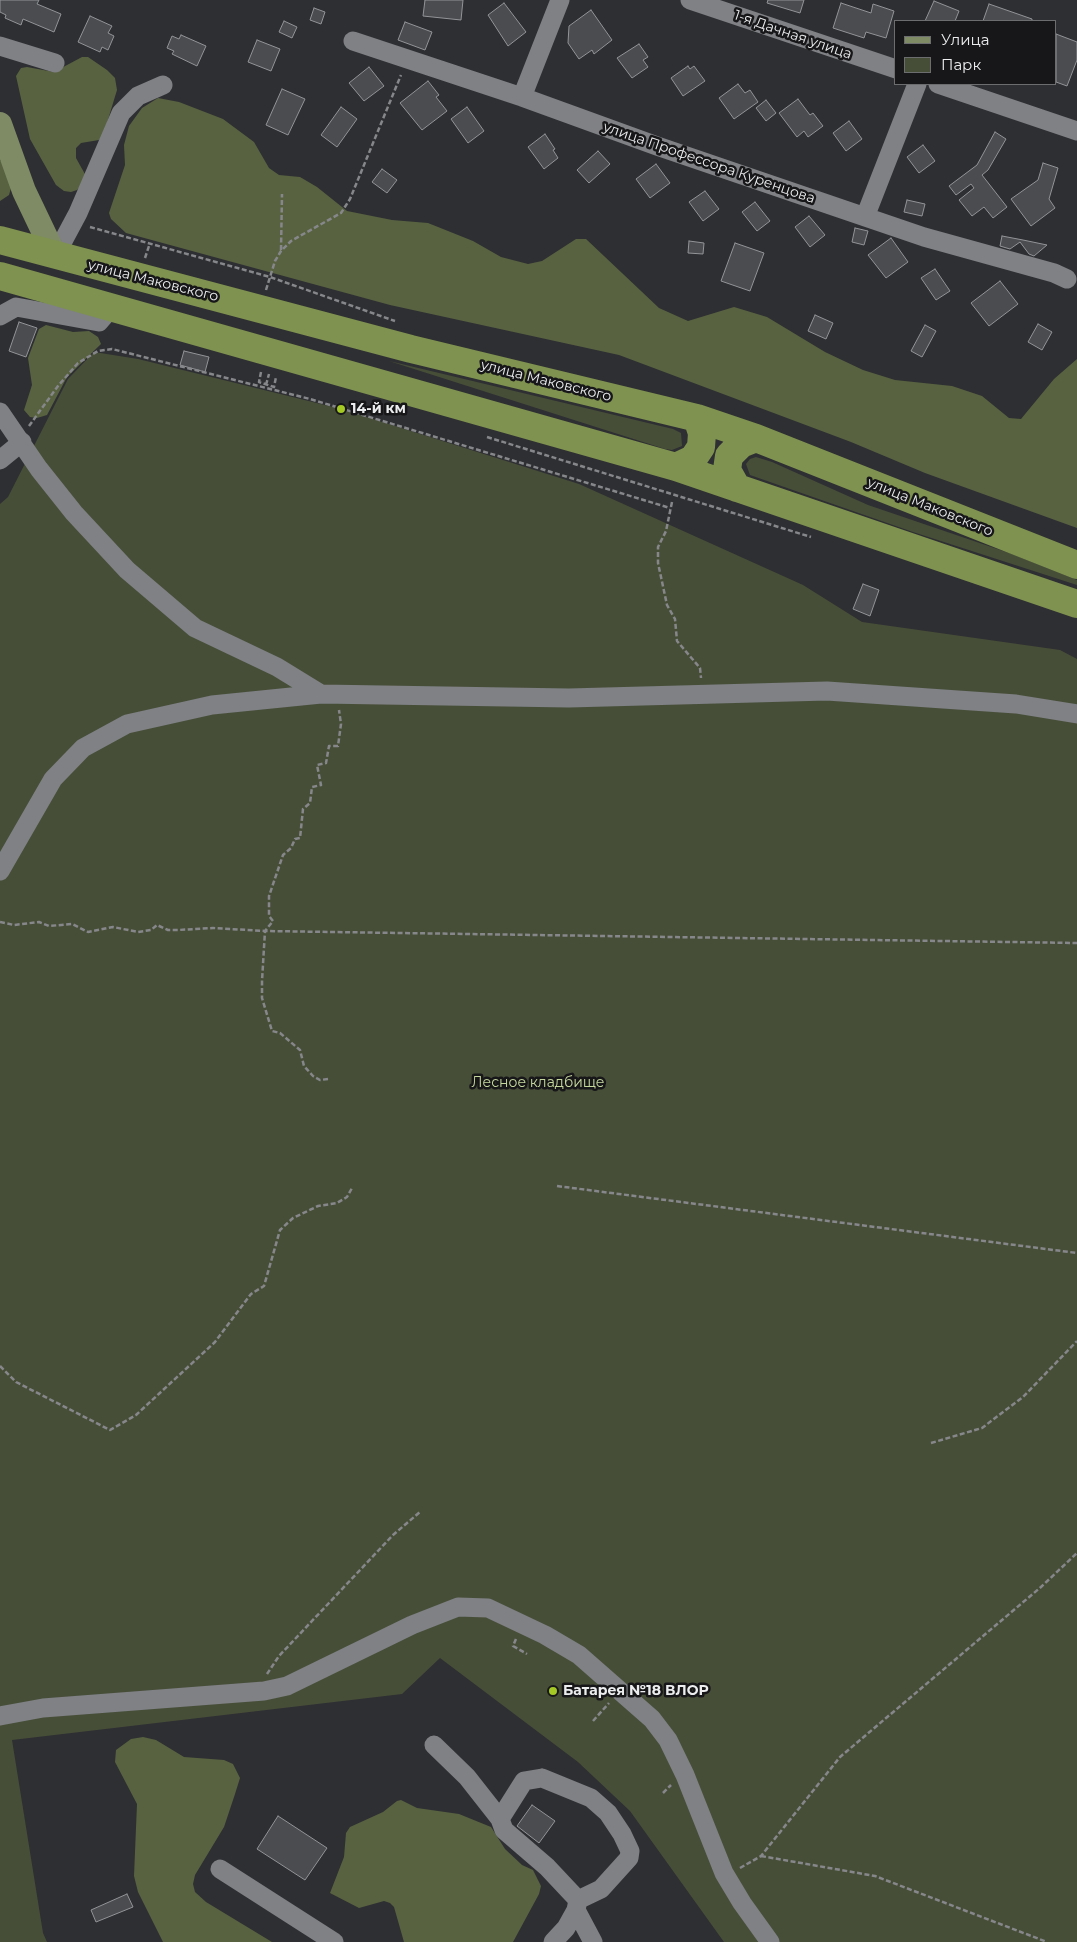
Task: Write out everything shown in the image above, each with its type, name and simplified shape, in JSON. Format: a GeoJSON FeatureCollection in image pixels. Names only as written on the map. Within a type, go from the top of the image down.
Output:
{"type":"FeatureCollection","features":[{"type":"Feature","properties":{"kind":"highway","name":"улица Маковского"},"geometry":{"type":"LineString","coordinates":[[0,240],[411,349],[697,418],[756,438],[1077,565]]}},
{"type":"Feature","properties":{"kind":"highway"},"geometry":{"type":"LineString","coordinates":[[0,276],[676,467],[1077,604]]}},
{"type":"Feature","properties":{"kind":"highway"},"geometry":{"type":"LineString","coordinates":[[676,467],[693,459],[701,447],[702,433],[697,418]]}},
{"type":"Feature","properties":{"kind":"highway"},"geometry":{"type":"LineString","coordinates":[[737,488],[727,470],[729,456],[742,444],[756,438]]}},
{"type":"Feature","properties":{"kind":"main road"},"geometry":{"type":"LineString","coordinates":[[0,124],[24,191],[55,256]]}},
{"type":"Feature","properties":{"kind":"street"},"geometry":{"type":"LineString","coordinates":[[522,97],[560,0]]}},
{"type":"Feature","properties":{"kind":"street","name":"1-я Дачная улица"},"geometry":{"type":"LineString","coordinates":[[693,0],[894,68]]}},
{"type":"Feature","properties":{"kind":"street","name":"улица Профессора Куренцова"},"geometry":{"type":"LineString","coordinates":[[352,41],[522,97],[924,237],[1054,273],[1066,279]]}},
{"type":"Feature","properties":{"kind":"street"},"geometry":{"type":"LineString","coordinates":[[0,46],[55,63]]}},
{"type":"Feature","properties":{"kind":"street"},"geometry":{"type":"LineString","coordinates":[[55,256],[73,223],[121,113],[138,96],[163,85]]}},
{"type":"Feature","properties":{"kind":"street"},"geometry":{"type":"LineString","coordinates":[[865,217],[916,85]]}},
{"type":"Feature","properties":{"kind":"street"},"geometry":{"type":"LineString","coordinates":[[941,85],[1077,131]]}},
{"type":"Feature","properties":{"kind":"street"},"geometry":{"type":"LineString","coordinates":[[0,316],[16,308],[99,322],[112,307]]}},
{"type":"Feature","properties":{"kind":"street"},"geometry":{"type":"LineString","coordinates":[[0,412],[39,469],[74,513],[127,570],[195,628],[277,666],[329,694]]}},
{"type":"Feature","properties":{"kind":"street"},"geometry":{"type":"LineString","coordinates":[[0,460],[21,441]]}},
{"type":"Feature","properties":{"kind":"street"},"geometry":{"type":"LineString","coordinates":[[0,872],[53,779],[83,748],[127,724],[212,705],[329,694],[569,698],[837,691],[1016,704],[1077,714]]}},
{"type":"Feature","properties":{"kind":"street"},"geometry":{"type":"LineString","coordinates":[[0,1716],[42,1708],[255,1692],[287,1686],[412,1626],[458,1607],[488,1608],[545,1635],[579,1655],[652,1719],[668,1740],[685,1775],[724,1873],[742,1903],[770,1942]]}},
{"type":"Feature","properties":{"kind":"street"},"geometry":{"type":"LineString","coordinates":[[434,1745],[467,1777],[500,1819],[504,1830],[553,1872],[577,1905],[593,1942]]}},
{"type":"Feature","properties":{"kind":"street"},"geometry":{"type":"LineString","coordinates":[[500,1819],[524,1781],[542,1778],[591,1798],[608,1813],[622,1834],[630,1851],[629,1858],[600,1889],[577,1905],[566,1928],[553,1942]]}},
{"type":"Feature","properties":{"kind":"street"},"geometry":{"type":"LineString","coordinates":[[220,1869],[334,1942]]}},
{"type":"Feature","properties":{"kind":"path"},"geometry":{"type":"LineString","coordinates":[[281,251],[291,242],[341,213],[350,199],[407,60]]}},
{"type":"Feature","properties":{"kind":"path"},"geometry":{"type":"LineString","coordinates":[[266,291],[281,251],[282,194]]}},
{"type":"Feature","properties":{"kind":"path"},"geometry":{"type":"LineString","coordinates":[[73,223],[270,277]]}},
{"type":"Feature","properties":{"kind":"path"},"geometry":{"type":"LineString","coordinates":[[145,258],[150,243]]}},
{"type":"Feature","properties":{"kind":"path"},"geometry":{"type":"LineString","coordinates":[[21,441],[36,415],[78,363],[98,351],[112,349],[310,399],[670,508]]}},
{"type":"Feature","properties":{"kind":"path"},"geometry":{"type":"LineString","coordinates":[[260,376],[259,382],[274,387],[277,375]]}},
{"type":"Feature","properties":{"kind":"path"},"geometry":{"type":"LineString","coordinates":[[482,436],[758,520]]}},
{"type":"Feature","properties":{"kind":"path"},"geometry":{"type":"LineString","coordinates":[[555,473],[556,469]]}},
{"type":"Feature","properties":{"kind":"path"},"geometry":{"type":"LineString","coordinates":[[672,502],[666,531],[658,547],[658,563],[667,604],[675,619],[677,641],[700,668],[703,693]]}},
{"type":"Feature","properties":{"kind":"path"},"geometry":{"type":"LineString","coordinates":[[328,1079],[320,1080],[313,1076],[304,1066],[300,1050],[280,1033],[272,1031],[262,998],[264,931],[273,921],[269,916],[269,896],[275,881],[275,874],[283,855],[295,839],[300,838],[302,809],[310,802],[312,787],[321,785],[317,765],[326,763],[329,746],[338,746],[341,724],[329,694]]}},
{"type":"Feature","properties":{"kind":"path"},"geometry":{"type":"LineString","coordinates":[[0,922],[14,925],[39,922],[49,926],[72,924],[88,932],[113,927],[138,932],[151,930],[157,925],[168,930],[213,928],[264,931],[1077,943]]}},
{"type":"Feature","properties":{"kind":"path"},"geometry":{"type":"LineString","coordinates":[[557,1186],[1077,1253]]}},
{"type":"Feature","properties":{"kind":"path"},"geometry":{"type":"LineString","coordinates":[[0,1366],[16,1382],[110,1430],[136,1415],[214,1342],[251,1294],[264,1286],[280,1230],[293,1218],[318,1206],[337,1203],[347,1197],[352,1188]]}},
{"type":"Feature","properties":{"kind":"path"},"geometry":{"type":"LineString","coordinates":[[931,1443],[982,1428],[1023,1397],[1077,1341]]}},
{"type":"Feature","properties":{"kind":"path"},"geometry":{"type":"LineString","coordinates":[[255,1692],[279,1656],[393,1535],[420,1512]]}},
{"type":"Feature","properties":{"kind":"path"},"geometry":{"type":"LineString","coordinates":[[724,1873],[744,1867],[761,1856],[840,1757],[1041,1587],[1077,1553]]}},
{"type":"Feature","properties":{"kind":"path"},"geometry":{"type":"LineString","coordinates":[[593,1721],[620,1690]]}},
{"type":"Feature","properties":{"kind":"path"},"geometry":{"type":"LineString","coordinates":[[761,1856],[874,1876],[1047,1942]]}},
{"type":"Feature","properties":{"kind":"green space"},"geometry":{"type":"Polygon","coordinates":[[[82,57],[88,57],[107,70],[115,78],[117,90],[103,136],[99,140],[81,143],[76,148],[76,158],[86,176],[83,184],[77,190],[71,192],[64,191],[56,185],[30,139],[16,76],[21,68],[27,67],[54,72],[82,57]]]}},
{"type":"Feature","properties":{"kind":"green space"},"geometry":{"type":"Polygon","coordinates":[[[158,98],[179,102],[223,119],[254,142],[269,168],[279,175],[300,177],[317,187],[347,211],[392,220],[428,223],[473,241],[501,257],[528,264],[542,261],[576,239],[586,239],[659,308],[688,321],[734,307],[767,317],[825,352],[863,370],[895,380],[952,386],[982,396],[1009,418],[1021,419],[1054,379],[1077,359],[1077,528],[925,473],[851,442],[619,355],[390,305],[126,233],[111,219],[109,213],[125,165],[124,145],[129,126],[142,108],[158,98]]]}},
{"type":"Feature","properties":{"kind":"green space"},"geometry":{"type":"Polygon","coordinates":[[[0,160],[6,168],[11,188],[9,195],[0,201],[0,160]]]}},
{"type":"Feature","properties":{"kind":"green space"},"geometry":{"type":"Polygon","coordinates":[[[46,325],[73,332],[89,331],[98,337],[101,344],[67,377],[47,415],[37,418],[30,417],[24,410],[32,385],[28,358],[39,329],[46,325]]]}},
{"type":"Feature","properties":{"kind":"green space","name":"Лесное кладбище"},"geometry":{"type":"Polygon","coordinates":[[[94,352],[138,359],[341,409],[579,484],[803,585],[862,622],[1060,650],[1077,659],[1077,1942],[724,1942],[630,1811],[578,1762],[440,1658],[402,1694],[12,1740],[43,1933],[47,1942],[0,1942],[0,504],[8,497],[68,379],[94,352]]]}},
{"type":"Feature","properties":{"kind":"green space"},"geometry":{"type":"Polygon","coordinates":[[[389,361],[673,429],[681,433],[682,446],[672,450],[665,449],[389,361]]]}},
{"type":"Feature","properties":{"kind":"green space"},"geometry":{"type":"Polygon","coordinates":[[[756,457],[772,462],[868,505],[1009,553],[1077,580],[1077,585],[913,532],[750,475],[746,464],[750,459],[756,457]]]}},
{"type":"Feature","properties":{"kind":"green space"},"geometry":{"type":"Polygon","coordinates":[[[143,1737],[156,1740],[184,1757],[224,1760],[233,1764],[240,1778],[224,1827],[195,1875],[193,1884],[195,1892],[206,1902],[272,1942],[163,1942],[138,1892],[134,1876],[137,1804],[115,1762],[116,1750],[131,1739],[143,1737]]]}},
{"type":"Feature","properties":{"kind":"green space"},"geometry":{"type":"Polygon","coordinates":[[[401,1800],[417,1808],[459,1814],[491,1827],[505,1849],[522,1865],[533,1870],[541,1886],[539,1894],[513,1942],[404,1942],[394,1907],[390,1903],[384,1901],[359,1908],[330,1893],[344,1857],[346,1833],[350,1827],[383,1812],[401,1800]]]}},
{"type":"Feature","properties":{"kind":"building"},"geometry":{"type":"Polygon","coordinates":[[[0,0],[39,0],[37,4],[61,14],[54,32],[23,19],[21,25],[5,18],[6,15],[0,12],[0,0]]]}},
{"type":"Feature","properties":{"kind":"building"},"geometry":{"type":"Polygon","coordinates":[[[425,0],[463,0],[461,20],[423,16],[425,0]]]}},
{"type":"Feature","properties":{"kind":"building"},"geometry":{"type":"Polygon","coordinates":[[[768,0],[804,0],[800,13],[767,3],[768,0]]]}},
{"type":"Feature","properties":{"kind":"building"},"geometry":{"type":"Polygon","coordinates":[[[934,1],[959,11],[955,20],[925,20],[934,1]]]}},
{"type":"Feature","properties":{"kind":"building"},"geometry":{"type":"Polygon","coordinates":[[[504,3],[526,32],[508,46],[488,15],[504,3]]]}},
{"type":"Feature","properties":{"kind":"building"},"geometry":{"type":"Polygon","coordinates":[[[841,3],[871,13],[873,4],[894,11],[886,38],[866,32],[864,38],[833,28],[841,3]]]}},
{"type":"Feature","properties":{"kind":"building"},"geometry":{"type":"Polygon","coordinates":[[[989,4],[1032,19],[1032,20],[983,20],[989,4]]]}},
{"type":"Feature","properties":{"kind":"building"},"geometry":{"type":"Polygon","coordinates":[[[314,8],[325,12],[321,24],[310,20],[314,8]]]}},
{"type":"Feature","properties":{"kind":"building"},"geometry":{"type":"Polygon","coordinates":[[[591,10],[612,40],[594,54],[592,50],[579,59],[568,43],[569,26],[591,10]]]}},
{"type":"Feature","properties":{"kind":"building"},"geometry":{"type":"Polygon","coordinates":[[[90,16],[112,26],[108,33],[114,36],[108,50],[102,47],[100,52],[78,42],[90,16]]]}},
{"type":"Feature","properties":{"kind":"building"},"geometry":{"type":"Polygon","coordinates":[[[284,21],[297,27],[292,38],[279,32],[284,21]]]}},
{"type":"Feature","properties":{"kind":"building"},"geometry":{"type":"Polygon","coordinates":[[[405,22],[432,32],[425,50],[398,40],[405,22]]]}},
{"type":"Feature","properties":{"kind":"building"},"geometry":{"type":"Polygon","coordinates":[[[1057,34],[1077,42],[1077,60],[1067,86],[1057,82],[1057,34]]]}},
{"type":"Feature","properties":{"kind":"building"},"geometry":{"type":"Polygon","coordinates":[[[181,35],[206,46],[197,66],[172,54],[174,51],[167,48],[172,36],[179,39],[181,35]]]}},
{"type":"Feature","properties":{"kind":"building"},"geometry":{"type":"Polygon","coordinates":[[[257,40],[280,49],[271,71],[248,62],[257,40]]]}},
{"type":"Feature","properties":{"kind":"building"},"geometry":{"type":"Polygon","coordinates":[[[639,44],[648,57],[643,60],[648,67],[632,78],[617,58],[639,44]]]}},
{"type":"Feature","properties":{"kind":"building"},"geometry":{"type":"Polygon","coordinates":[[[688,66],[690,69],[694,66],[705,81],[683,96],[671,78],[688,66]]]}},
{"type":"Feature","properties":{"kind":"building"},"geometry":{"type":"Polygon","coordinates":[[[369,67],[384,86],[364,101],[349,83],[369,67]]]}},
{"type":"Feature","properties":{"kind":"building"},"geometry":{"type":"Polygon","coordinates":[[[428,81],[439,95],[436,97],[447,111],[422,130],[400,103],[428,81]]]}},
{"type":"Feature","properties":{"kind":"building"},"geometry":{"type":"Polygon","coordinates":[[[738,84],[745,93],[750,90],[758,102],[734,119],[719,98],[738,84]]]}},
{"type":"Feature","properties":{"kind":"building"},"geometry":{"type":"Polygon","coordinates":[[[282,89],[305,99],[288,135],[266,125],[282,89]]]}},
{"type":"Feature","properties":{"kind":"building"},"geometry":{"type":"Polygon","coordinates":[[[798,99],[810,115],[813,113],[823,126],[808,137],[804,131],[797,137],[779,113],[798,99]]]}},
{"type":"Feature","properties":{"kind":"building"},"geometry":{"type":"Polygon","coordinates":[[[766,100],[776,113],[766,121],[756,108],[766,100]]]}},
{"type":"Feature","properties":{"kind":"building"},"geometry":{"type":"Polygon","coordinates":[[[341,107],[357,119],[337,147],[321,135],[341,107]]]}},
{"type":"Feature","properties":{"kind":"building"},"geometry":{"type":"Polygon","coordinates":[[[467,107],[484,131],[468,143],[451,119],[467,107]]]}},
{"type":"Feature","properties":{"kind":"building"},"geometry":{"type":"Polygon","coordinates":[[[849,121],[862,139],[846,151],[833,133],[849,121]]]}},
{"type":"Feature","properties":{"kind":"building"},"geometry":{"type":"Polygon","coordinates":[[[995,132],[1006,139],[988,170],[982,175],[1007,207],[993,218],[984,207],[972,216],[959,200],[974,188],[971,184],[956,195],[949,186],[977,165],[995,132]]]}},
{"type":"Feature","properties":{"kind":"building"},"geometry":{"type":"Polygon","coordinates":[[[545,134],[555,149],[553,150],[558,158],[544,169],[528,147],[545,134]]]}},
{"type":"Feature","properties":{"kind":"building"},"geometry":{"type":"Polygon","coordinates":[[[923,145],[935,161],[919,173],[907,157],[923,145]]]}},
{"type":"Feature","properties":{"kind":"building"},"geometry":{"type":"Polygon","coordinates":[[[598,151],[610,164],[589,183],[577,170],[598,151]]]}},
{"type":"Feature","properties":{"kind":"building"},"geometry":{"type":"Polygon","coordinates":[[[1043,163],[1058,168],[1049,199],[1055,208],[1031,226],[1011,199],[1038,180],[1043,163]]]}},
{"type":"Feature","properties":{"kind":"building"},"geometry":{"type":"Polygon","coordinates":[[[656,164],[670,183],[650,198],[636,179],[656,164]]]}},
{"type":"Feature","properties":{"kind":"building"},"geometry":{"type":"Polygon","coordinates":[[[382,169],[397,180],[387,193],[372,182],[382,169]]]}},
{"type":"Feature","properties":{"kind":"building"},"geometry":{"type":"Polygon","coordinates":[[[705,191],[719,209],[703,221],[689,202],[705,191]]]}},
{"type":"Feature","properties":{"kind":"building"},"geometry":{"type":"Polygon","coordinates":[[[907,200],[925,204],[922,216],[904,212],[907,200]]]}},
{"type":"Feature","properties":{"kind":"building"},"geometry":{"type":"Polygon","coordinates":[[[755,202],[770,221],[757,231],[742,212],[755,202]]]}},
{"type":"Feature","properties":{"kind":"building"},"geometry":{"type":"Polygon","coordinates":[[[809,216],[825,235],[810,247],[795,227],[809,216]]]}},
{"type":"Feature","properties":{"kind":"building"},"geometry":{"type":"Polygon","coordinates":[[[855,228],[868,231],[864,245],[852,242],[855,228]]]}},
{"type":"Feature","properties":{"kind":"building"},"geometry":{"type":"Polygon","coordinates":[[[1002,236],[1047,245],[1034,256],[1029,254],[1020,242],[1010,249],[1000,246],[1002,236]]]}},
{"type":"Feature","properties":{"kind":"building"},"geometry":{"type":"Polygon","coordinates":[[[891,238],[908,262],[886,278],[868,255],[891,238]]]}},
{"type":"Feature","properties":{"kind":"building"},"geometry":{"type":"Polygon","coordinates":[[[689,241],[704,243],[703,254],[688,253],[689,241]]]}},
{"type":"Feature","properties":{"kind":"building"},"geometry":{"type":"Polygon","coordinates":[[[735,243],[764,253],[750,291],[721,281],[735,243]]]}},
{"type":"Feature","properties":{"kind":"building"},"geometry":{"type":"Polygon","coordinates":[[[935,269],[950,291],[936,300],[921,278],[935,269]]]}},
{"type":"Feature","properties":{"kind":"building"},"geometry":{"type":"Polygon","coordinates":[[[1000,281],[1018,304],[989,326],[971,303],[1000,281]]]}},
{"type":"Feature","properties":{"kind":"building"},"geometry":{"type":"Polygon","coordinates":[[[815,315],[833,323],[826,339],[808,331],[815,315]]]}},
{"type":"Feature","properties":{"kind":"building"},"geometry":{"type":"Polygon","coordinates":[[[19,322],[37,328],[26,357],[9,351],[19,322]]]}},
{"type":"Feature","properties":{"kind":"building"},"geometry":{"type":"Polygon","coordinates":[[[1038,324],[1052,332],[1042,350],[1028,342],[1038,324]]]}},
{"type":"Feature","properties":{"kind":"building"},"geometry":{"type":"Polygon","coordinates":[[[925,325],[936,331],[922,357],[911,351],[925,325]]]}},
{"type":"Feature","properties":{"kind":"building"},"geometry":{"type":"Polygon","coordinates":[[[184,351],[209,357],[205,372],[180,365],[184,351]]]}},
{"type":"Feature","properties":{"kind":"building"},"geometry":{"type":"Polygon","coordinates":[[[863,584],[879,590],[870,616],[853,609],[863,584]]]}},
{"type":"Feature","properties":{"kind":"building"},"geometry":{"type":"Polygon","coordinates":[[[532,1805],[555,1821],[539,1843],[517,1826],[532,1805]]]}},
{"type":"Feature","properties":{"kind":"building"},"geometry":{"type":"Polygon","coordinates":[[[278,1816],[327,1848],[305,1880],[257,1849],[278,1816]]]}},
{"type":"Feature","properties":{"kind":"building"},"geometry":{"type":"Polygon","coordinates":[[[127,1894],[133,1907],[96,1922],[91,1910],[127,1894]]]}},
{"type":"Feature","properties":{"kind":"place","name":"14-й км"},"geometry":{"type":"Point","coordinates":[341,409]}},
{"type":"Feature","properties":{"kind":"place","name":"Батарея №18 ВЛОР"},"geometry":{"type":"Point","coordinates":[553,1691]}}]}
